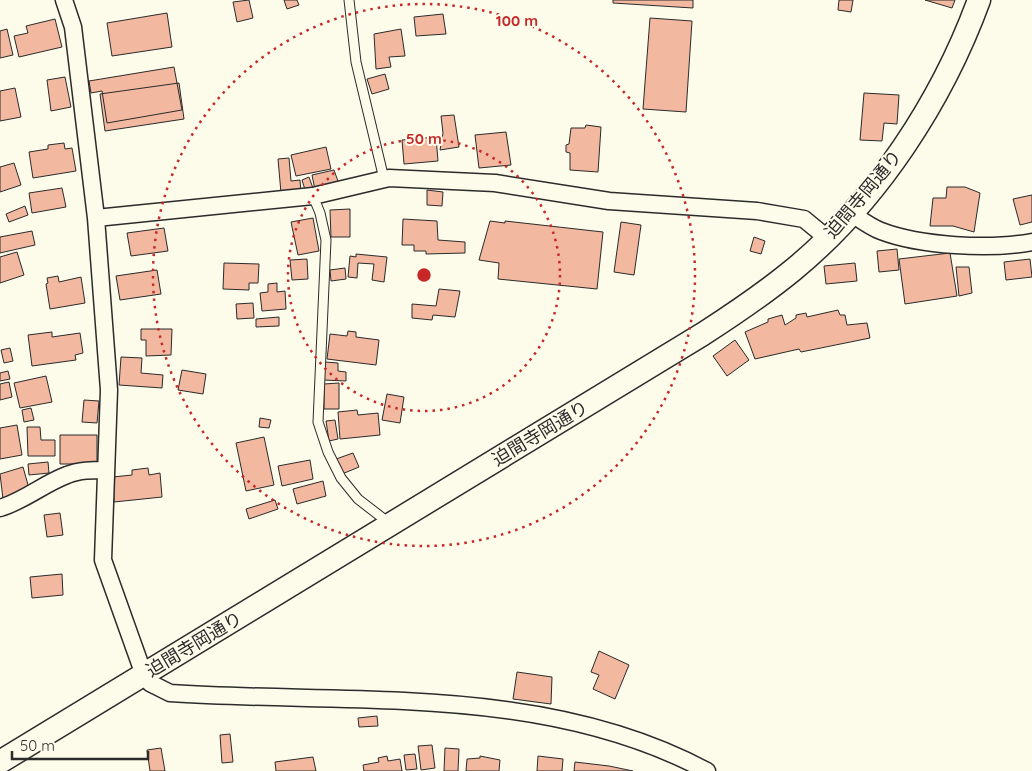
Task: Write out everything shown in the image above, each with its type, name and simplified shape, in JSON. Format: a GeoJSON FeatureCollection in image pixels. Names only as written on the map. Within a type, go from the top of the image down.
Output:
{"type":"FeatureCollection","features":[{"type":"Feature","properties":{"kind":"street"},"geometry":{"type":"LineString","coordinates":[[64,0],[74,26],[96,218],[109,390],[103,560],[144,675],[150,683],[170,693],[445,703],[521,711],[561,718],[642,742],[686,759],[707,771]]}},
{"type":"Feature","properties":{"kind":"street","name":"迫間寺岡通り"},"geometry":{"type":"LineString","coordinates":[[0,762],[703,334],[794,270],[851,213],[889,166],[914,129],[958,49],[979,0]]}},
{"type":"Feature","properties":{"kind":"street"},"geometry":{"type":"LineString","coordinates":[[96,218],[313,196],[384,179],[495,183],[608,201],[758,211],[804,219],[827,238]]}},
{"type":"Feature","properties":{"kind":"street"},"geometry":{"type":"LineString","coordinates":[[851,213],[880,231],[907,238],[976,246],[1032,242]]}},
{"type":"Feature","properties":{"kind":"street"},"geometry":{"type":"LineString","coordinates":[[0,508],[14,504],[66,475],[79,471],[106,470]]}},
{"type":"Feature","properties":{"kind":"lane"},"geometry":{"type":"LineString","coordinates":[[349,0],[356,62],[384,179]]}},
{"type":"Feature","properties":{"kind":"lane"},"geometry":{"type":"LineString","coordinates":[[313,196],[320,213],[326,240],[318,422],[328,452],[341,478],[358,499],[390,524]]}},
{"type":"Feature","properties":{"kind":"building"},"geometry":{"type":"Polygon","coordinates":[[[249,0],[253,18],[237,22],[233,2],[249,0]]]}},
{"type":"Feature","properties":{"kind":"building"},"geometry":{"type":"Polygon","coordinates":[[[284,0],[297,0],[299,5],[287,9],[284,0]]]}},
{"type":"Feature","properties":{"kind":"building"},"geometry":{"type":"Polygon","coordinates":[[[613,0],[693,0],[693,8],[613,3],[613,0]]]}},
{"type":"Feature","properties":{"kind":"building"},"geometry":{"type":"Polygon","coordinates":[[[839,0],[853,0],[851,12],[838,10],[839,0]]]}},
{"type":"Feature","properties":{"kind":"building"},"geometry":{"type":"Polygon","coordinates":[[[925,0],[955,0],[952,8],[925,0]]]}},
{"type":"Feature","properties":{"kind":"building"},"geometry":{"type":"Polygon","coordinates":[[[167,13],[172,47],[112,56],[107,23],[167,13]]]}},
{"type":"Feature","properties":{"kind":"building"},"geometry":{"type":"Polygon","coordinates":[[[443,14],[446,34],[416,36],[414,17],[443,14]]]}},
{"type":"Feature","properties":{"kind":"building"},"geometry":{"type":"Polygon","coordinates":[[[650,18],[692,21],[686,112],[643,109],[650,18]]]}},
{"type":"Feature","properties":{"kind":"building"},"geometry":{"type":"Polygon","coordinates":[[[55,19],[62,47],[19,57],[14,36],[28,33],[26,26],[55,19]]]}},
{"type":"Feature","properties":{"kind":"building"},"geometry":{"type":"Polygon","coordinates":[[[7,29],[13,55],[0,58],[0,31],[7,29]]]}},
{"type":"Feature","properties":{"kind":"building"},"geometry":{"type":"Polygon","coordinates":[[[401,29],[405,56],[389,57],[391,67],[376,69],[374,34],[401,29]]]}},
{"type":"Feature","properties":{"kind":"building"},"geometry":{"type":"Polygon","coordinates":[[[174,67],[182,110],[107,123],[102,91],[91,93],[89,81],[174,67]]]}},
{"type":"Feature","properties":{"kind":"building"},"geometry":{"type":"Polygon","coordinates":[[[385,74],[389,89],[372,94],[367,79],[385,74]]]}},
{"type":"Feature","properties":{"kind":"building"},"geometry":{"type":"Polygon","coordinates":[[[65,77],[71,107],[51,111],[47,80],[65,77]]]}},
{"type":"Feature","properties":{"kind":"building"},"geometry":{"type":"Polygon","coordinates":[[[179,83],[184,119],[105,131],[100,94],[179,83]]]}},
{"type":"Feature","properties":{"kind":"building"},"geometry":{"type":"Polygon","coordinates":[[[15,88],[21,117],[0,121],[0,91],[15,88]]]}},
{"type":"Feature","properties":{"kind":"building"},"geometry":{"type":"Polygon","coordinates":[[[864,93],[899,95],[897,124],[884,123],[882,141],[860,140],[864,93]]]}},
{"type":"Feature","properties":{"kind":"building"},"geometry":{"type":"Polygon","coordinates":[[[454,115],[459,147],[440,150],[443,133],[441,116],[454,115]]]}},
{"type":"Feature","properties":{"kind":"building"},"geometry":{"type":"Polygon","coordinates":[[[586,125],[601,127],[598,172],[570,170],[570,153],[566,152],[566,145],[569,144],[571,128],[585,128],[586,125]]]}},
{"type":"Feature","properties":{"kind":"building"},"geometry":{"type":"Polygon","coordinates":[[[506,132],[511,165],[479,168],[475,135],[506,132]]]}},
{"type":"Feature","properties":{"kind":"building"},"geometry":{"type":"Polygon","coordinates":[[[436,137],[438,161],[404,164],[402,140],[436,137]]]}},
{"type":"Feature","properties":{"kind":"building"},"geometry":{"type":"Polygon","coordinates":[[[64,143],[65,149],[72,148],[76,171],[33,178],[29,152],[48,149],[48,145],[64,143]]]}},
{"type":"Feature","properties":{"kind":"building"},"geometry":{"type":"Polygon","coordinates":[[[326,147],[331,169],[296,176],[291,155],[326,147]]]}},
{"type":"Feature","properties":{"kind":"building"},"geometry":{"type":"Polygon","coordinates":[[[289,158],[291,181],[300,180],[301,192],[281,193],[278,159],[289,158]]]}},
{"type":"Feature","properties":{"kind":"building"},"geometry":{"type":"Polygon","coordinates":[[[14,163],[21,185],[0,192],[0,167],[14,163]]]}},
{"type":"Feature","properties":{"kind":"building"},"geometry":{"type":"Polygon","coordinates":[[[334,170],[339,184],[315,190],[312,175],[334,170]]]}},
{"type":"Feature","properties":{"kind":"building"},"geometry":{"type":"Polygon","coordinates":[[[309,177],[314,191],[306,193],[302,180],[309,177]]]}},
{"type":"Feature","properties":{"kind":"building"},"geometry":{"type":"Polygon","coordinates":[[[947,187],[965,187],[980,193],[974,232],[953,226],[930,226],[933,198],[946,198],[947,187]]]}},
{"type":"Feature","properties":{"kind":"building"},"geometry":{"type":"Polygon","coordinates":[[[62,188],[66,207],[32,213],[29,193],[62,188]]]}},
{"type":"Feature","properties":{"kind":"building"},"geometry":{"type":"Polygon","coordinates":[[[427,190],[443,192],[442,206],[427,205],[427,190]]]}},
{"type":"Feature","properties":{"kind":"building"},"geometry":{"type":"Polygon","coordinates":[[[1032,195],[1032,222],[1020,225],[1013,199],[1032,195]]]}},
{"type":"Feature","properties":{"kind":"building"},"geometry":{"type":"Polygon","coordinates":[[[25,206],[28,215],[9,222],[6,214],[25,206]]]}},
{"type":"Feature","properties":{"kind":"building"},"geometry":{"type":"Polygon","coordinates":[[[350,209],[350,237],[331,237],[330,210],[350,209]]]}},
{"type":"Feature","properties":{"kind":"building"},"geometry":{"type":"Polygon","coordinates":[[[313,218],[319,251],[298,255],[291,222],[313,218]]]}},
{"type":"Feature","properties":{"kind":"building"},"geometry":{"type":"Polygon","coordinates":[[[403,219],[437,221],[438,240],[465,242],[465,253],[426,254],[426,251],[414,251],[414,245],[402,245],[403,219]]]}},
{"type":"Feature","properties":{"kind":"building"},"geometry":{"type":"Polygon","coordinates":[[[490,221],[603,232],[597,289],[498,279],[499,263],[479,260],[490,221]]]}},
{"type":"Feature","properties":{"kind":"building"},"geometry":{"type":"Polygon","coordinates":[[[621,222],[641,225],[634,275],[614,272],[621,222]]]}},
{"type":"Feature","properties":{"kind":"building"},"geometry":{"type":"Polygon","coordinates":[[[164,228],[168,251],[131,256],[127,233],[164,228]]]}},
{"type":"Feature","properties":{"kind":"building"},"geometry":{"type":"Polygon","coordinates":[[[32,231],[35,245],[0,253],[0,237],[32,231]]]}},
{"type":"Feature","properties":{"kind":"building"},"geometry":{"type":"Polygon","coordinates":[[[754,237],[765,241],[761,254],[750,251],[754,237]]]}},
{"type":"Feature","properties":{"kind":"building"},"geometry":{"type":"Polygon","coordinates":[[[897,249],[899,270],[879,272],[877,251],[897,249]]]}},
{"type":"Feature","properties":{"kind":"building"},"geometry":{"type":"Polygon","coordinates":[[[17,252],[24,275],[0,283],[0,257],[17,252]]]}},
{"type":"Feature","properties":{"kind":"building"},"geometry":{"type":"Polygon","coordinates":[[[950,253],[957,296],[905,304],[899,259],[950,253]]]}},
{"type":"Feature","properties":{"kind":"building"},"geometry":{"type":"Polygon","coordinates":[[[356,254],[387,257],[384,282],[372,280],[374,264],[358,263],[357,278],[348,277],[350,256],[356,257],[356,254]]]}},
{"type":"Feature","properties":{"kind":"building"},"geometry":{"type":"Polygon","coordinates":[[[307,259],[308,279],[292,280],[290,260],[307,259]]]}},
{"type":"Feature","properties":{"kind":"building"},"geometry":{"type":"Polygon","coordinates":[[[1030,259],[1032,277],[1006,280],[1004,262],[1030,259]]]}},
{"type":"Feature","properties":{"kind":"building"},"geometry":{"type":"Polygon","coordinates":[[[224,263],[259,264],[258,283],[249,283],[249,290],[223,289],[224,263]]]}},
{"type":"Feature","properties":{"kind":"building"},"geometry":{"type":"Polygon","coordinates":[[[855,263],[857,281],[826,284],[824,266],[855,263]]]}},
{"type":"Feature","properties":{"kind":"building"},"geometry":{"type":"Polygon","coordinates":[[[956,267],[969,267],[972,293],[959,296],[956,267]]]}},
{"type":"Feature","properties":{"kind":"building"},"geometry":{"type":"Polygon","coordinates":[[[345,268],[346,279],[331,281],[330,270],[345,268]]]}},
{"type":"Feature","properties":{"kind":"building"},"geometry":{"type":"Polygon","coordinates":[[[157,270],[161,294],[120,300],[116,276],[157,270]]]}},
{"type":"Feature","properties":{"kind":"building"},"geometry":{"type":"Polygon","coordinates":[[[58,276],[59,282],[81,277],[85,303],[50,309],[46,284],[48,283],[47,278],[58,276]]]}},
{"type":"Feature","properties":{"kind":"building"},"geometry":{"type":"Polygon","coordinates":[[[277,283],[277,292],[285,291],[286,309],[262,311],[260,293],[268,292],[268,284],[277,283]]]}},
{"type":"Feature","properties":{"kind":"building"},"geometry":{"type":"Polygon","coordinates":[[[439,289],[460,291],[455,317],[433,315],[432,320],[412,318],[412,304],[436,306],[439,289]]]}},
{"type":"Feature","properties":{"kind":"building"},"geometry":{"type":"Polygon","coordinates":[[[253,303],[254,318],[237,319],[236,304],[253,303]]]}},
{"type":"Feature","properties":{"kind":"building"},"geometry":{"type":"Polygon","coordinates":[[[838,310],[840,315],[845,315],[847,325],[867,323],[870,338],[801,352],[799,349],[755,359],[745,332],[768,322],[768,319],[782,315],[785,325],[796,318],[796,315],[806,313],[807,317],[838,310]]]}},
{"type":"Feature","properties":{"kind":"building"},"geometry":{"type":"Polygon","coordinates":[[[279,317],[279,326],[256,327],[256,319],[279,317]]]}},
{"type":"Feature","properties":{"kind":"building"},"geometry":{"type":"Polygon","coordinates":[[[141,329],[172,329],[171,355],[146,356],[146,340],[141,340],[141,329]]]}},
{"type":"Feature","properties":{"kind":"building"},"geometry":{"type":"Polygon","coordinates":[[[348,331],[356,332],[356,337],[379,340],[376,365],[327,359],[330,334],[347,336],[348,331]]]}},
{"type":"Feature","properties":{"kind":"building"},"geometry":{"type":"Polygon","coordinates":[[[52,332],[52,337],[80,333],[83,353],[75,355],[76,360],[32,366],[28,335],[52,332]]]}},
{"type":"Feature","properties":{"kind":"building"},"geometry":{"type":"Polygon","coordinates":[[[735,340],[749,360],[727,376],[713,356],[735,340]]]}},
{"type":"Feature","properties":{"kind":"building"},"geometry":{"type":"Polygon","coordinates":[[[10,348],[13,361],[4,363],[1,350],[10,348]]]}},
{"type":"Feature","properties":{"kind":"building"},"geometry":{"type":"Polygon","coordinates":[[[121,357],[142,358],[141,373],[163,375],[162,388],[119,385],[121,357]]]}},
{"type":"Feature","properties":{"kind":"building"},"geometry":{"type":"Polygon","coordinates":[[[325,362],[338,363],[338,371],[346,372],[346,381],[323,380],[325,362]]]}},
{"type":"Feature","properties":{"kind":"building"},"geometry":{"type":"Polygon","coordinates":[[[182,370],[206,374],[203,394],[178,390],[182,370]]]}},
{"type":"Feature","properties":{"kind":"building"},"geometry":{"type":"Polygon","coordinates":[[[8,371],[10,379],[0,381],[0,373],[8,371]]]}},
{"type":"Feature","properties":{"kind":"building"},"geometry":{"type":"Polygon","coordinates":[[[46,376],[52,402],[20,408],[14,383],[46,376]]]}},
{"type":"Feature","properties":{"kind":"building"},"geometry":{"type":"Polygon","coordinates":[[[9,382],[12,397],[0,400],[0,384],[9,382]]]}},
{"type":"Feature","properties":{"kind":"building"},"geometry":{"type":"Polygon","coordinates":[[[339,383],[339,409],[324,409],[324,384],[339,383]]]}},
{"type":"Feature","properties":{"kind":"building"},"geometry":{"type":"Polygon","coordinates":[[[387,394],[404,397],[400,423],[382,420],[387,394]]]}},
{"type":"Feature","properties":{"kind":"building"},"geometry":{"type":"Polygon","coordinates":[[[84,400],[99,401],[97,423],[82,422],[84,400]]]}},
{"type":"Feature","properties":{"kind":"building"},"geometry":{"type":"Polygon","coordinates":[[[31,408],[34,420],[24,422],[22,410],[31,408]]]}},
{"type":"Feature","properties":{"kind":"building"},"geometry":{"type":"Polygon","coordinates":[[[357,410],[358,415],[378,413],[380,435],[340,439],[338,412],[357,410]]]}},
{"type":"Feature","properties":{"kind":"building"},"geometry":{"type":"Polygon","coordinates":[[[260,418],[271,420],[269,428],[259,427],[260,418]]]}},
{"type":"Feature","properties":{"kind":"building"},"geometry":{"type":"Polygon","coordinates":[[[335,420],[338,439],[329,441],[326,421],[335,420]]]}},
{"type":"Feature","properties":{"kind":"building"},"geometry":{"type":"Polygon","coordinates":[[[17,425],[22,455],[0,459],[0,428],[17,425]]]}},
{"type":"Feature","properties":{"kind":"building"},"geometry":{"type":"Polygon","coordinates":[[[27,427],[40,427],[41,440],[55,440],[55,456],[28,456],[27,427]]]}},
{"type":"Feature","properties":{"kind":"building"},"geometry":{"type":"Polygon","coordinates":[[[60,435],[97,435],[97,464],[60,464],[60,435]]]}},
{"type":"Feature","properties":{"kind":"building"},"geometry":{"type":"Polygon","coordinates":[[[264,437],[274,485],[246,491],[236,443],[264,437]]]}},
{"type":"Feature","properties":{"kind":"building"},"geometry":{"type":"Polygon","coordinates":[[[353,453],[359,467],[342,474],[336,459],[353,453]]]}},
{"type":"Feature","properties":{"kind":"building"},"geometry":{"type":"Polygon","coordinates":[[[310,460],[313,479],[282,486],[278,466],[310,460]]]}},
{"type":"Feature","properties":{"kind":"building"},"geometry":{"type":"Polygon","coordinates":[[[48,462],[49,473],[29,475],[28,464],[48,462]]]}},
{"type":"Feature","properties":{"kind":"building"},"geometry":{"type":"Polygon","coordinates":[[[23,467],[30,492],[3,499],[0,474],[23,467]]]}},
{"type":"Feature","properties":{"kind":"building"},"geometry":{"type":"Polygon","coordinates":[[[148,468],[149,475],[160,473],[162,497],[114,502],[113,477],[132,475],[132,470],[148,468]]]}},
{"type":"Feature","properties":{"kind":"building"},"geometry":{"type":"Polygon","coordinates":[[[323,481],[326,496],[297,504],[293,489],[323,481]]]}},
{"type":"Feature","properties":{"kind":"building"},"geometry":{"type":"Polygon","coordinates":[[[275,500],[278,509],[249,519],[246,509],[275,500]]]}},
{"type":"Feature","properties":{"kind":"building"},"geometry":{"type":"Polygon","coordinates":[[[60,513],[63,535],[47,537],[44,515],[60,513]]]}},
{"type":"Feature","properties":{"kind":"building"},"geometry":{"type":"Polygon","coordinates":[[[62,574],[63,595],[32,598],[30,577],[62,574]]]}},
{"type":"Feature","properties":{"kind":"building"},"geometry":{"type":"Polygon","coordinates":[[[599,651],[629,665],[615,699],[593,689],[599,675],[591,672],[599,651]]]}},
{"type":"Feature","properties":{"kind":"building"},"geometry":{"type":"Polygon","coordinates":[[[517,672],[552,677],[551,704],[513,699],[517,672]]]}},
{"type":"Feature","properties":{"kind":"building"},"geometry":{"type":"Polygon","coordinates":[[[377,716],[378,726],[359,727],[358,718],[377,716]]]}},
{"type":"Feature","properties":{"kind":"building"},"geometry":{"type":"Polygon","coordinates":[[[230,734],[233,762],[222,763],[220,735],[230,734]]]}},
{"type":"Feature","properties":{"kind":"building"},"geometry":{"type":"Polygon","coordinates":[[[432,745],[435,768],[421,770],[418,746],[432,745]]]}},
{"type":"Feature","properties":{"kind":"building"},"geometry":{"type":"Polygon","coordinates":[[[161,748],[165,771],[150,771],[147,750],[161,748]]]}},
{"type":"Feature","properties":{"kind":"building"},"geometry":{"type":"Polygon","coordinates":[[[445,748],[459,749],[458,771],[444,771],[445,748]]]}},
{"type":"Feature","properties":{"kind":"building"},"geometry":{"type":"Polygon","coordinates":[[[415,754],[417,769],[406,770],[404,755],[415,754]]]}},
{"type":"Feature","properties":{"kind":"building"},"geometry":{"type":"Polygon","coordinates":[[[387,756],[388,761],[400,759],[402,771],[364,771],[363,765],[379,762],[378,758],[387,756]]]}},
{"type":"Feature","properties":{"kind":"building"},"geometry":{"type":"Polygon","coordinates":[[[480,756],[500,760],[499,771],[466,771],[467,759],[480,758],[480,756]]]}},
{"type":"Feature","properties":{"kind":"building"},"geometry":{"type":"Polygon","coordinates":[[[538,756],[563,759],[562,771],[537,771],[538,756]]]}},
{"type":"Feature","properties":{"kind":"building"},"geometry":{"type":"Polygon","coordinates":[[[313,757],[316,771],[276,771],[275,762],[313,757]]]}},
{"type":"Feature","properties":{"kind":"building"},"geometry":{"type":"Polygon","coordinates":[[[575,762],[609,766],[633,771],[574,771],[575,762]]]}}]}
